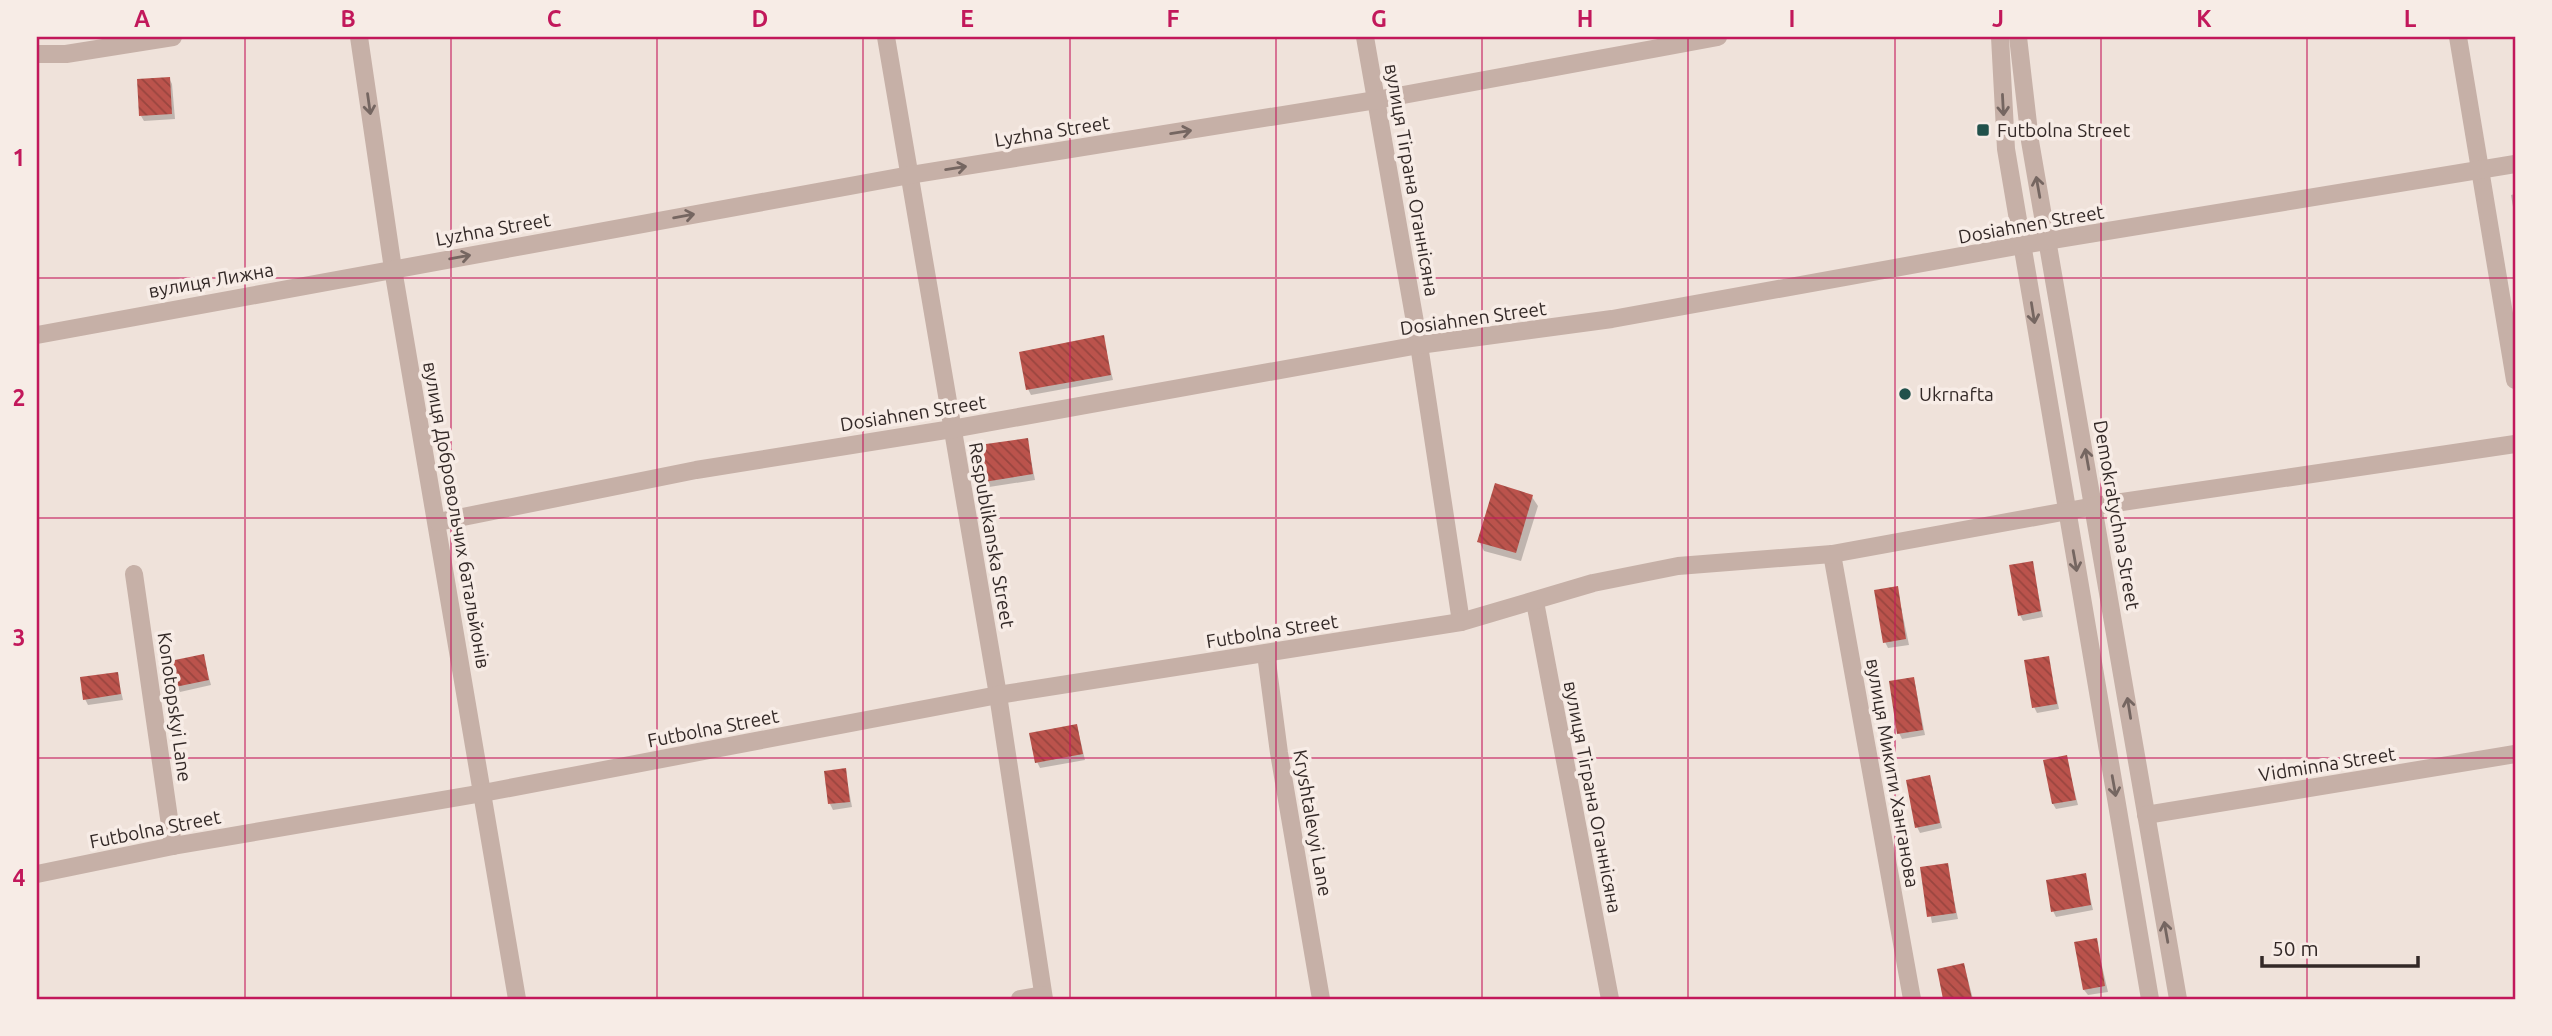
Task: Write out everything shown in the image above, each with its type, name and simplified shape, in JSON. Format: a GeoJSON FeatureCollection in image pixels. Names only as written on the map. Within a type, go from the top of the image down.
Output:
{"type":"FeatureCollection","features":[{"type":"Feature","properties":{"kind":"street"},"geometry":{"type":"LineString","coordinates":[[37,54],[66,54],[173,37]]}},
{"type":"Feature","properties":{"kind":"street","name":"вулиця Добровольчих батальйонів"},"geometry":{"type":"LineString","coordinates":[[359,37],[393,269],[517,999]]}},
{"type":"Feature","properties":{"kind":"street","name":"Respublikanska Street"},"geometry":{"type":"LineString","coordinates":[[886,37],[998,695],[1044,997]]}},
{"type":"Feature","properties":{"kind":"street","name":"вулиця Тіграна Оганнісяна"},"geometry":{"type":"LineString","coordinates":[[1365,37],[1419,345],[1461,622]]}},
{"type":"Feature","properties":{"kind":"street","name":"Lyzhna Street"},"geometry":{"type":"LineString","coordinates":[[393,269],[911,175],[1376,100],[1718,37]]}},
{"type":"Feature","properties":{"kind":"street"},"geometry":{"type":"LineString","coordinates":[[2000,37],[2006,149],[2150,999]]}},
{"type":"Feature","properties":{"kind":"street","name":"Demokratychna Street"},"geometry":{"type":"LineString","coordinates":[[2018,37],[2031,141],[2178,999]]}},
{"type":"Feature","properties":{"kind":"street"},"geometry":{"type":"LineString","coordinates":[[2458,37],[2515,380]]}},
{"type":"Feature","properties":{"kind":"street","name":"Dosiahnen Street"},"geometry":{"type":"LineString","coordinates":[[438,522],[696,470],[952,429],[1419,345],[1612,319],[2022,246],[2515,164]]}},
{"type":"Feature","properties":{"kind":"street","name":"вулиця Лижна"},"geometry":{"type":"LineString","coordinates":[[37,334],[393,269]]}},
{"type":"Feature","properties":{"kind":"street","name":"Futbolna Street"},"geometry":{"type":"LineString","coordinates":[[37,874],[173,846],[483,793],[998,695],[1461,622],[1593,583],[1678,566],[1832,554],[2095,506],[2515,444]]}},
{"type":"Feature","properties":{"kind":"street","name":"вулиця Микити Ханганова"},"geometry":{"type":"LineString","coordinates":[[1832,554],[1912,999]]}},
{"type":"Feature","properties":{"kind":"street","name":"Konotopskyi Lane"},"geometry":{"type":"LineString","coordinates":[[134,574],[173,846]]}},
{"type":"Feature","properties":{"kind":"street","name":"вулиця Тіграна Оганнісяна"},"geometry":{"type":"LineString","coordinates":[[1535,602],[1610,999]]}},
{"type":"Feature","properties":{"kind":"street","name":"Kryshtalevyi Lane"},"geometry":{"type":"LineString","coordinates":[[1266,654],[1279,752],[1321,999]]}},
{"type":"Feature","properties":{"kind":"street","name":"Vidminna Street"},"geometry":{"type":"LineString","coordinates":[[2146,815],[2515,754]]}},
{"type":"Feature","properties":{"kind":"street"},"geometry":{"type":"LineString","coordinates":[[1020,999],[1044,997]]}},
{"type":"Feature","properties":{"kind":"building"},"geometry":{"type":"Polygon","coordinates":[[[170,77],[172,114],[139,116],[137,79],[170,77]]]}},
{"type":"Feature","properties":{"kind":"building"},"geometry":{"type":"Polygon","coordinates":[[[1104,335],[1111,375],[1026,390],[1019,352],[1104,335]]]}},
{"type":"Feature","properties":{"kind":"building"},"geometry":{"type":"Polygon","coordinates":[[[1028,438],[1033,474],[984,482],[979,445],[1028,438]]]}},
{"type":"Feature","properties":{"kind":"building"},"geometry":{"type":"Polygon","coordinates":[[[1495,483],[1533,495],[1516,553],[1477,542],[1495,483]]]}},
{"type":"Feature","properties":{"kind":"building"},"geometry":{"type":"Polygon","coordinates":[[[2033,561],[2041,611],[2018,616],[2009,565],[2033,561]]]}},
{"type":"Feature","properties":{"kind":"building"},"geometry":{"type":"Polygon","coordinates":[[[1898,586],[1906,639],[1883,643],[1874,590],[1898,586]]]}},
{"type":"Feature","properties":{"kind":"building"},"geometry":{"type":"Polygon","coordinates":[[[204,654],[209,680],[175,687],[170,661],[204,654]]]}},
{"type":"Feature","properties":{"kind":"building"},"geometry":{"type":"Polygon","coordinates":[[[2049,656],[2057,704],[2032,708],[2024,660],[2049,656]]]}},
{"type":"Feature","properties":{"kind":"building"},"geometry":{"type":"Polygon","coordinates":[[[118,672],[121,694],[83,700],[80,677],[118,672]]]}},
{"type":"Feature","properties":{"kind":"building"},"geometry":{"type":"Polygon","coordinates":[[[1914,677],[1923,730],[1897,734],[1889,681],[1914,677]]]}},
{"type":"Feature","properties":{"kind":"building"},"geometry":{"type":"Polygon","coordinates":[[[1077,724],[1083,754],[1035,763],[1029,733],[1077,724]]]}},
{"type":"Feature","properties":{"kind":"building"},"geometry":{"type":"Polygon","coordinates":[[[2067,755],[2076,800],[2052,804],[2043,760],[2067,755]]]}},
{"type":"Feature","properties":{"kind":"building"},"geometry":{"type":"Polygon","coordinates":[[[846,768],[850,802],[828,804],[824,771],[846,768]]]}},
{"type":"Feature","properties":{"kind":"building"},"geometry":{"type":"Polygon","coordinates":[[[1930,775],[1940,823],[1915,828],[1906,780],[1930,775]]]}},
{"type":"Feature","properties":{"kind":"building"},"geometry":{"type":"Polygon","coordinates":[[[1948,863],[1956,913],[1927,917],[1920,867],[1948,863]]]}},
{"type":"Feature","properties":{"kind":"building"},"geometry":{"type":"Polygon","coordinates":[[[2086,873],[2091,905],[2051,912],[2046,880],[2086,873]]]}},
{"type":"Feature","properties":{"kind":"building"},"geometry":{"type":"Polygon","coordinates":[[[2097,938],[2105,986],[2083,990],[2074,942],[2097,938]]]}},
{"type":"Feature","properties":{"kind":"building"},"geometry":{"type":"Polygon","coordinates":[[[1964,963],[1972,999],[1943,999],[1937,969],[1964,963]]]}},
{"type":"Feature","properties":{"kind":"place","name":"Futbolna Street"},"geometry":{"type":"Point","coordinates":[1983,130]}},
{"type":"Feature","properties":{"kind":"place","name":"Ukrnafta"},"geometry":{"type":"Point","coordinates":[1905,394]}}]}
